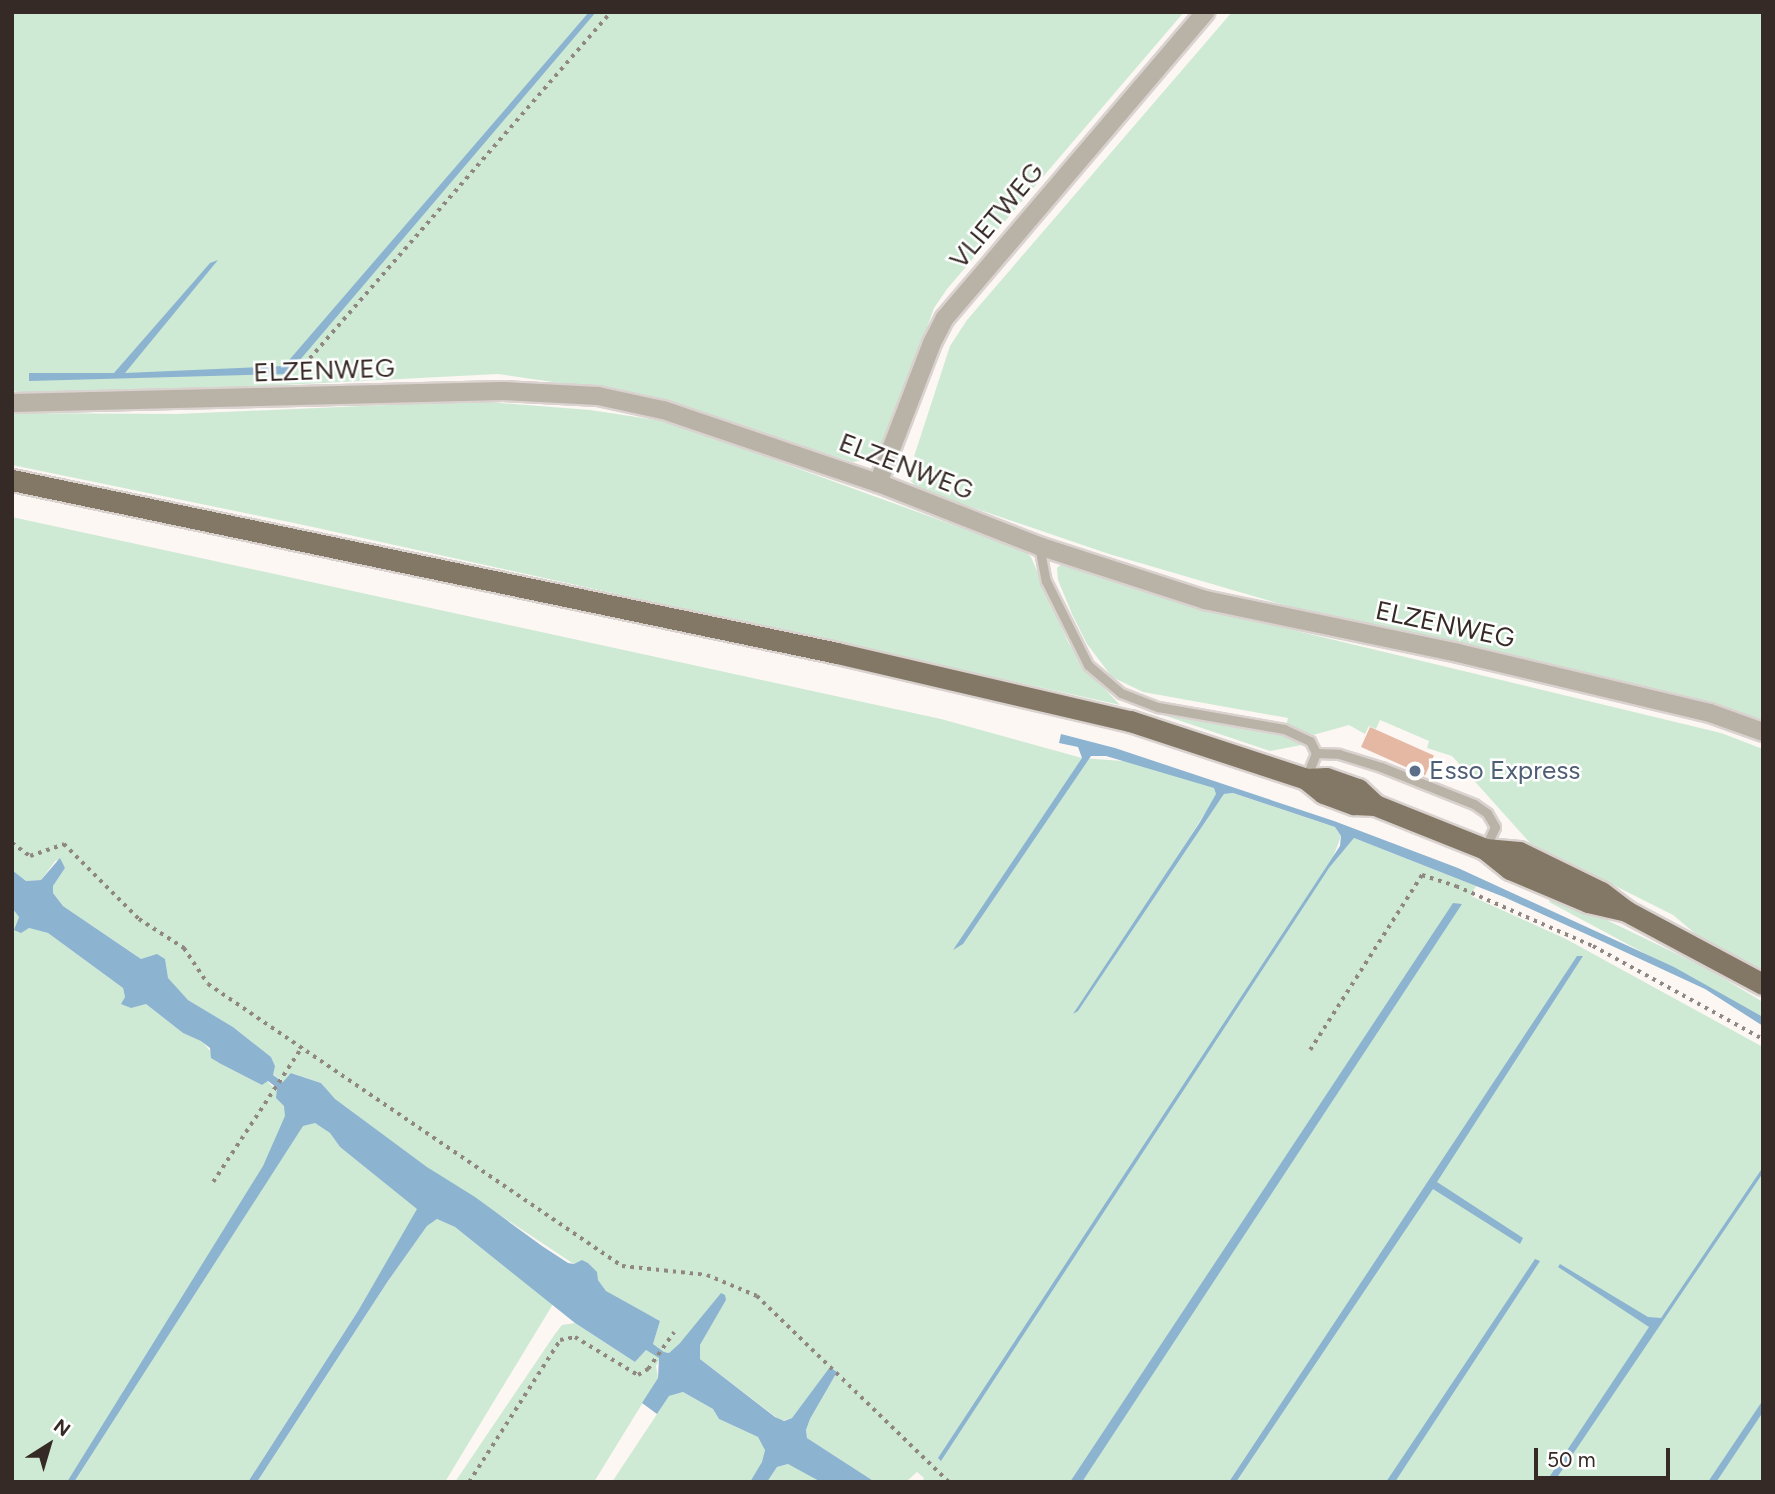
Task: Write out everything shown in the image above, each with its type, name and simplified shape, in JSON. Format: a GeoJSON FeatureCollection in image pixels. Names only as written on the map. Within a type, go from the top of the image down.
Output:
{"type":"FeatureCollection","features":[{"type":"Feature","properties":{"kind":"main road"},"geometry":{"type":"LineString","coordinates":[[12,480],[995,688],[1130,721],[1306,779],[1326,778],[1358,789],[1375,805],[1485,849],[1519,852],[1601,892],[1626,911],[1763,984]]}},
{"type":"Feature","properties":{"kind":"street","name":"VLIETWEG"},"geometry":{"type":"LineString","coordinates":[[878,483],[932,342],[945,318],[1205,12]]}},
{"type":"Feature","properties":{"kind":"street","name":"ELZENWEG"},"geometry":{"type":"LineString","coordinates":[[12,403],[503,391],[598,396],[663,410],[878,483],[1039,547],[1205,600],[1458,653],[1683,706],[1763,732]]}},
{"type":"Feature","properties":{"kind":"lane"},"geometry":{"type":"LineString","coordinates":[[1039,547],[1046,581],[1088,665],[1121,693],[1158,707],[1284,729],[1310,741],[1317,753]]}},
{"type":"Feature","properties":{"kind":"lane"},"geometry":{"type":"LineString","coordinates":[[1306,779],[1317,753]]}},
{"type":"Feature","properties":{"kind":"lane"},"geometry":{"type":"LineString","coordinates":[[1317,753],[1339,754],[1381,767],[1474,804],[1487,813],[1495,827],[1485,849]]}},
{"type":"Feature","properties":{"kind":"path"},"geometry":{"type":"LineString","coordinates":[[301,398],[304,365],[611,12]]}},
{"type":"Feature","properties":{"kind":"path"},"geometry":{"type":"LineString","coordinates":[[12,843],[30,856],[64,844],[139,919],[184,948],[208,984],[622,1266],[707,1275],[757,1296],[949,1482]]}},
{"type":"Feature","properties":{"kind":"path"},"geometry":{"type":"LineString","coordinates":[[1310,1050],[1422,875],[1456,886],[1593,946],[1763,1039]]}},
{"type":"Feature","properties":{"kind":"path"},"geometry":{"type":"LineString","coordinates":[[213,1182],[302,1046]]}},
{"type":"Feature","properties":{"kind":"path"},"geometry":{"type":"LineString","coordinates":[[469,1482],[560,1340],[575,1337],[638,1375],[648,1368],[674,1332]]}},
{"type":"Feature","properties":{"kind":"green space"},"geometry":{"type":"Polygon","coordinates":[[[12,12],[1184,12],[947,289],[934,308],[885,447],[876,457],[853,462],[636,394],[498,374],[66,396],[12,391],[12,12]]]}},
{"type":"Feature","properties":{"kind":"green space"},"geometry":{"type":"Polygon","coordinates":[[[1232,12],[1763,12],[1763,721],[1713,703],[1640,685],[1458,648],[1301,610],[1109,554],[921,490],[907,478],[950,346],[967,320],[1232,12]]]}},
{"type":"Feature","properties":{"kind":"green space"},"geometry":{"type":"Polygon","coordinates":[[[477,401],[590,410],[670,422],[1025,551],[1031,557],[1068,642],[1085,668],[1120,705],[313,527],[12,465],[12,413],[177,414],[477,401]]]}},
{"type":"Feature","properties":{"kind":"green space"},"geometry":{"type":"Polygon","coordinates":[[[12,517],[941,719],[1082,758],[1136,762],[1221,788],[1104,972],[1224,794],[1233,793],[1335,827],[1341,836],[1329,868],[1354,838],[1476,886],[1471,896],[1566,939],[1763,1047],[1763,1482],[922,1482],[924,1478],[917,1472],[906,1482],[875,1482],[807,1438],[806,1430],[810,1419],[837,1372],[831,1367],[792,1418],[781,1421],[700,1359],[700,1345],[726,1300],[669,1353],[664,1352],[653,1344],[660,1321],[621,1302],[606,1291],[598,1280],[427,1167],[334,1099],[321,1083],[292,1073],[284,1082],[272,1074],[275,1066],[271,1057],[233,1027],[188,1000],[149,959],[141,959],[63,906],[53,893],[53,886],[65,868],[56,860],[41,880],[26,881],[12,870],[12,517]]]}},
{"type":"Feature","properties":{"kind":"green space"},"geometry":{"type":"Polygon","coordinates":[[[1063,563],[1214,611],[1721,733],[1763,749],[1763,974],[1710,946],[1673,915],[1530,843],[1452,756],[1427,748],[1429,741],[1380,720],[1376,729],[1369,726],[1365,734],[1349,725],[1313,735],[1286,726],[1288,718],[1143,692],[1112,677],[1087,644],[1072,614],[1058,580],[1057,568],[1063,563]]]}},
{"type":"Feature","properties":{"kind":"green space"},"geometry":{"type":"Polygon","coordinates":[[[1163,715],[1284,736],[1302,745],[1270,751],[1163,715]]]}},
{"type":"Feature","properties":{"kind":"green space"},"geometry":{"type":"Polygon","coordinates":[[[1553,894],[1706,968],[1763,1002],[1763,1017],[1549,902],[1553,894]]]}},
{"type":"Feature","properties":{"kind":"green space"},"geometry":{"type":"Polygon","coordinates":[[[12,908],[19,917],[14,930],[29,928],[48,933],[123,988],[125,997],[122,1004],[146,1004],[183,1033],[201,1040],[221,1064],[262,1085],[267,1081],[309,1123],[315,1123],[330,1133],[340,1147],[418,1209],[358,1311],[248,1482],[12,1482],[12,908]]]}},
{"type":"Feature","properties":{"kind":"green space"},"geometry":{"type":"Polygon","coordinates":[[[437,1219],[455,1227],[553,1304],[445,1482],[257,1482],[388,1281],[427,1226],[437,1219]]]}},
{"type":"Feature","properties":{"kind":"green space"},"geometry":{"type":"Polygon","coordinates":[[[575,1323],[635,1362],[646,1350],[660,1358],[656,1366],[658,1378],[594,1482],[455,1482],[555,1334],[562,1325],[575,1323]]]}},
{"type":"Feature","properties":{"kind":"green space"},"geometry":{"type":"Polygon","coordinates":[[[683,1392],[713,1409],[719,1419],[758,1437],[765,1449],[763,1462],[750,1482],[612,1482],[669,1396],[683,1392]]]}},
{"type":"Feature","properties":{"kind":"green space"},"geometry":{"type":"Polygon","coordinates":[[[788,1464],[821,1482],[767,1482],[777,1467],[788,1464]]]}},
{"type":"Feature","properties":{"kind":"water"},"geometry":{"type":"Polygon","coordinates":[[[589,12],[596,12],[288,374],[29,381],[29,373],[114,373],[210,263],[218,260],[125,373],[284,366],[589,12]]]}},
{"type":"Feature","properties":{"kind":"water"},"geometry":{"type":"Polygon","coordinates":[[[1061,734],[1115,748],[1334,821],[1458,868],[1674,967],[1763,1017],[1763,1026],[1705,989],[1597,939],[1504,897],[1354,838],[1329,868],[941,1461],[938,1458],[1340,846],[1341,836],[1335,827],[1233,793],[1224,794],[1078,1011],[1073,1014],[1216,794],[1214,788],[1106,756],[1091,756],[963,944],[953,950],[1082,758],[1078,747],[1059,743],[1061,734]]]}},
{"type":"Feature","properties":{"kind":"water"},"geometry":{"type":"Polygon","coordinates":[[[60,858],[65,868],[53,886],[53,893],[63,906],[141,959],[157,954],[165,959],[168,978],[188,1000],[233,1027],[271,1057],[275,1066],[273,1075],[283,1082],[291,1073],[321,1083],[335,1099],[427,1167],[475,1197],[542,1246],[568,1263],[574,1264],[582,1260],[588,1263],[597,1272],[598,1280],[606,1291],[660,1321],[653,1344],[664,1352],[669,1353],[680,1343],[721,1293],[726,1300],[700,1345],[700,1359],[775,1417],[784,1421],[792,1418],[830,1367],[837,1372],[810,1419],[806,1430],[807,1438],[875,1482],[821,1482],[788,1464],[777,1467],[767,1482],[750,1482],[762,1462],[765,1450],[758,1437],[719,1419],[713,1409],[683,1392],[669,1396],[657,1414],[642,1403],[658,1378],[659,1358],[646,1350],[635,1362],[575,1323],[455,1227],[437,1219],[427,1226],[388,1281],[257,1482],[248,1482],[358,1311],[417,1209],[340,1147],[330,1133],[315,1123],[303,1126],[74,1482],[67,1482],[263,1166],[285,1116],[284,1106],[276,1098],[277,1088],[268,1081],[262,1085],[211,1058],[210,1048],[183,1033],[146,1004],[131,1008],[121,1004],[125,997],[123,988],[48,933],[29,928],[21,933],[14,930],[19,917],[12,908],[12,870],[26,881],[41,880],[60,858]]]}},
{"type":"Feature","properties":{"kind":"water"},"geometry":{"type":"Polygon","coordinates":[[[1453,903],[1462,904],[1082,1482],[1070,1482],[1453,903]]]}},
{"type":"Feature","properties":{"kind":"water"},"geometry":{"type":"Polygon","coordinates":[[[1577,956],[1583,956],[1437,1182],[1523,1238],[1520,1244],[1433,1189],[1236,1482],[1229,1482],[1577,956]]]}},
{"type":"Feature","properties":{"kind":"water"},"geometry":{"type":"Polygon","coordinates":[[[1763,1167],[1763,1173],[1554,1482],[1546,1482],[1649,1327],[1558,1267],[1560,1264],[1648,1317],[1661,1318],[1763,1167]]]}},
{"type":"Feature","properties":{"kind":"water"},"geometry":{"type":"Polygon","coordinates":[[[1535,1259],[1540,1261],[1395,1482],[1386,1482],[1535,1259]]]}},
{"type":"Feature","properties":{"kind":"water"},"geometry":{"type":"Polygon","coordinates":[[[1763,1400],[1763,1412],[1717,1481],[1708,1482],[1763,1400]]]}},
{"type":"Feature","properties":{"kind":"building"},"geometry":{"type":"Polygon","coordinates":[[[1370,727],[1434,755],[1425,776],[1361,747],[1370,727]]]}},
{"type":"Feature","properties":{"kind":"place","name":"Esso Express"},"geometry":{"type":"Point","coordinates":[1415,771]}}]}
